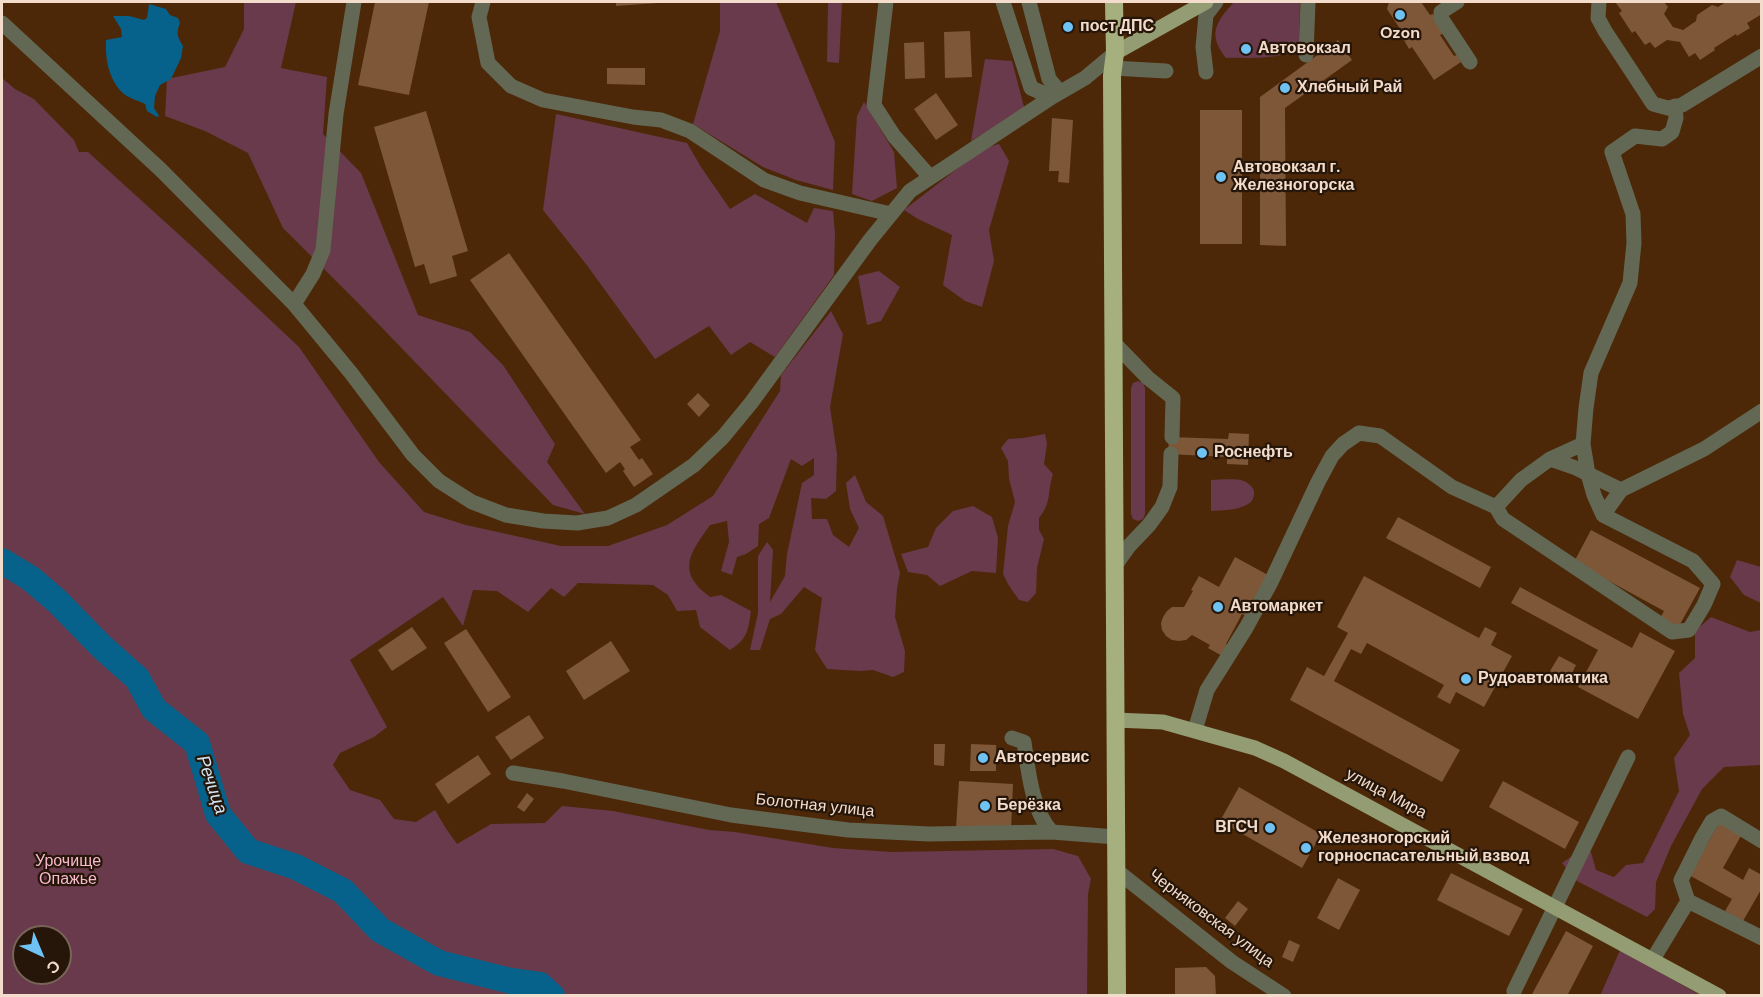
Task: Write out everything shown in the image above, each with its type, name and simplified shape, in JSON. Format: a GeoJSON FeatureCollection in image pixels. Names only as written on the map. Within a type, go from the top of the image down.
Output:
{"type":"FeatureCollection","features":[{"type":"Feature","properties":{"kind":"highway"},"geometry":{"type":"LineString","coordinates":[[1114,2],[1113,342],[1117,996]]}},
{"type":"Feature","properties":{"kind":"main road"},"geometry":{"type":"LineString","coordinates":[[1113,60],[1206,2]]}},
{"type":"Feature","properties":{"kind":"main road","name":"улица Мира"},"geometry":{"type":"LineString","coordinates":[[1115,720],[1163,722],[1255,748],[1284,761],[1719,996]]}},
{"type":"Feature","properties":{"kind":"street"},"geometry":{"type":"LineString","coordinates":[[294,304],[314,274],[323,250],[336,114],[354,2]]}},
{"type":"Feature","properties":{"kind":"street"},"geometry":{"type":"LineString","coordinates":[[483,2],[479,17],[488,63],[511,86],[543,100],[661,120],[690,131],[764,180],[800,193],[891,214]]}},
{"type":"Feature","properties":{"kind":"street"},"geometry":{"type":"LineString","coordinates":[[886,2],[874,105],[894,136],[930,177]]}},
{"type":"Feature","properties":{"kind":"street"},"geometry":{"type":"LineString","coordinates":[[1003,2],[1031,88],[1056,94]]}},
{"type":"Feature","properties":{"kind":"street"},"geometry":{"type":"LineString","coordinates":[[1029,2],[1049,79],[1056,94]]}},
{"type":"Feature","properties":{"kind":"street"},"geometry":{"type":"LineString","coordinates":[[1206,72],[1203,47],[1206,15],[1216,2]]}},
{"type":"Feature","properties":{"kind":"street"},"geometry":{"type":"LineString","coordinates":[[1306,54],[1308,2]]}},
{"type":"Feature","properties":{"kind":"street"},"geometry":{"type":"LineString","coordinates":[[1457,2],[1441,12],[1441,18],[1470,62]]}},
{"type":"Feature","properties":{"kind":"street"},"geometry":{"type":"LineString","coordinates":[[1599,2],[1598,18],[1653,104],[1668,108],[1682,105],[1759,62]]}},
{"type":"Feature","properties":{"kind":"street"},"geometry":{"type":"LineString","coordinates":[[2,24],[161,170],[294,304],[351,373],[412,455],[439,481],[472,502],[506,515],[543,521],[577,523],[608,518],[636,505],[663,488],[723,437],[751,403],[870,240],[910,191],[1056,94],[1113,60],[1166,71]]}},
{"type":"Feature","properties":{"kind":"street"},"geometry":{"type":"LineString","coordinates":[[1195,730],[1207,690],[1246,628],[1332,456],[1343,444],[1359,433],[1380,436],[1452,487],[1496,507],[1503,519],[1672,632],[1689,630],[1713,584],[1693,561],[1603,515],[1588,474],[1583,444],[1591,373],[1630,283],[1634,243],[1633,214],[1612,152],[1635,136],[1662,139],[1672,132],[1676,118],[1675,106]]}},
{"type":"Feature","properties":{"kind":"street"},"geometry":{"type":"LineString","coordinates":[[1113,342],[1148,378],[1173,398],[1172,437]]}},
{"type":"Feature","properties":{"kind":"street"},"geometry":{"type":"LineString","coordinates":[[1603,515],[1621,490],[1704,449],[1761,411]]}},
{"type":"Feature","properties":{"kind":"street"},"geometry":{"type":"LineString","coordinates":[[1496,507],[1521,480],[1550,459],[1583,444]]}},
{"type":"Feature","properties":{"kind":"street"},"geometry":{"type":"LineString","coordinates":[[1116,564],[1162,507],[1170,487],[1171,454]]}},
{"type":"Feature","properties":{"kind":"street"},"geometry":{"type":"LineString","coordinates":[[1550,459],[1576,468],[1621,490]]}},
{"type":"Feature","properties":{"kind":"street"},"geometry":{"type":"LineString","coordinates":[[1012,738],[1024,742],[1032,788],[1044,825],[1052,832]]}},
{"type":"Feature","properties":{"kind":"street"},"geometry":{"type":"LineString","coordinates":[[1514,991],[1628,757]]}},
{"type":"Feature","properties":{"kind":"street","name":"Болотная улица"},"geometry":{"type":"LineString","coordinates":[[513,773],[731,815],[848,830],[929,834],[1052,832],[1116,837]]}},
{"type":"Feature","properties":{"kind":"street"},"geometry":{"type":"LineString","coordinates":[[1761,841],[1721,816],[1712,821],[1681,880],[1688,901],[1761,938]]}},
{"type":"Feature","properties":{"kind":"street","name":"Черняковская улица"},"geometry":{"type":"LineString","coordinates":[[1116,871],[1232,962],[1284,996]]}},
{"type":"Feature","properties":{"kind":"street"},"geometry":{"type":"LineString","coordinates":[[1653,959],[1688,901]]}},
{"type":"Feature","properties":{"kind":"green space"},"geometry":{"type":"Polygon","coordinates":[[[244,2],[296,2],[281,68],[327,77],[323,134],[361,173],[418,315],[470,332],[503,365],[555,444],[547,462],[585,514],[553,505],[283,228],[248,153],[205,131],[165,116],[167,79],[225,67],[244,29],[244,2]]]}},
{"type":"Feature","properties":{"kind":"green space"},"geometry":{"type":"Polygon","coordinates":[[[720,2],[776,2],[835,142],[833,190],[796,180],[763,167],[693,124],[720,31],[720,2]]]}},
{"type":"Feature","properties":{"kind":"green space"},"geometry":{"type":"Polygon","coordinates":[[[828,2],[842,2],[839,63],[827,62],[828,2]]]}},
{"type":"Feature","properties":{"kind":"green space"},"geometry":{"type":"Polygon","coordinates":[[[1234,2],[1300,2],[1299,44],[1285,54],[1275,56],[1226,58],[1217,42],[1216,28],[1222,16],[1234,2]]]}},
{"type":"Feature","properties":{"kind":"green space"},"geometry":{"type":"Polygon","coordinates":[[[985,59],[1012,61],[1024,107],[1008,120],[971,141],[985,59]]]}},
{"type":"Feature","properties":{"kind":"green space","name":"Урочище Опажье"},"geometry":{"type":"Polygon","coordinates":[[[2,78],[15,89],[34,99],[74,140],[79,152],[88,152],[299,347],[379,462],[424,512],[466,525],[561,546],[608,546],[667,525],[713,496],[780,391],[781,375],[831,311],[843,334],[830,407],[837,454],[836,491],[826,499],[811,498],[812,519],[827,519],[833,535],[849,547],[859,528],[850,509],[846,483],[855,475],[866,502],[883,516],[900,573],[895,617],[905,651],[904,672],[893,677],[873,670],[827,669],[815,650],[822,598],[804,587],[781,614],[770,619],[760,650],[750,650],[758,613],[758,556],[767,542],[773,550],[770,602],[785,576],[787,554],[802,483],[814,475],[814,458],[802,466],[791,459],[769,518],[759,524],[758,546],[737,557],[732,575],[721,571],[729,542],[727,521],[710,525],[692,553],[689,568],[697,586],[710,597],[721,595],[751,611],[746,634],[736,646],[730,650],[700,627],[696,610],[677,611],[668,595],[653,585],[578,583],[564,597],[551,588],[528,612],[497,591],[473,590],[463,626],[443,597],[350,660],[387,727],[374,737],[340,753],[333,765],[350,790],[380,800],[394,819],[416,822],[435,810],[457,844],[491,824],[545,823],[562,806],[613,811],[709,830],[833,848],[892,852],[1053,849],[1078,856],[1091,879],[1088,894],[1087,995],[2,995],[2,78]]]}},
{"type":"Feature","properties":{"kind":"green space"},"geometry":{"type":"Polygon","coordinates":[[[864,102],[894,152],[897,188],[872,201],[852,194],[857,116],[864,102]]]}},
{"type":"Feature","properties":{"kind":"green space"},"geometry":{"type":"Polygon","coordinates":[[[556,114],[687,143],[730,209],[755,194],[807,223],[814,208],[833,211],[834,275],[775,357],[750,342],[731,355],[709,326],[655,359],[586,264],[543,210],[556,114]]]}},
{"type":"Feature","properties":{"kind":"green space"},"geometry":{"type":"Polygon","coordinates":[[[999,144],[1009,161],[989,230],[994,261],[982,307],[965,301],[943,285],[952,235],[904,210],[984,148],[999,144]]]}},
{"type":"Feature","properties":{"kind":"green space"},"geometry":{"type":"Polygon","coordinates":[[[879,271],[900,287],[881,321],[867,325],[858,276],[879,271]]]}},
{"type":"Feature","properties":{"kind":"green space"},"geometry":{"type":"Polygon","coordinates":[[[1138,381],[1143,383],[1145,388],[1145,514],[1143,519],[1138,521],[1133,519],[1131,514],[1131,388],[1133,383],[1138,381]]]}},
{"type":"Feature","properties":{"kind":"green space"},"geometry":{"type":"Polygon","coordinates":[[[1045,434],[1047,444],[1044,464],[1053,474],[1048,502],[1039,518],[1039,530],[1044,539],[1037,568],[1036,593],[1028,602],[1019,600],[1003,574],[1008,526],[1015,502],[1009,479],[1008,461],[1001,448],[1008,439],[1045,434]]]}},
{"type":"Feature","properties":{"kind":"green space"},"geometry":{"type":"Polygon","coordinates":[[[1211,480],[1244,481],[1254,491],[1254,498],[1245,506],[1231,510],[1211,511],[1211,480]]]}},
{"type":"Feature","properties":{"kind":"green space"},"geometry":{"type":"Polygon","coordinates":[[[973,506],[992,517],[998,538],[996,573],[972,571],[940,586],[927,575],[908,572],[901,554],[928,547],[936,528],[953,511],[973,506]]]}},
{"type":"Feature","properties":{"kind":"green space"},"geometry":{"type":"Polygon","coordinates":[[[1737,560],[1761,567],[1761,603],[1744,595],[1730,577],[1737,560]]]}},
{"type":"Feature","properties":{"kind":"green space"},"geometry":{"type":"Polygon","coordinates":[[[1711,617],[1750,632],[1761,630],[1761,765],[1724,767],[1702,789],[1671,846],[1656,882],[1655,909],[1647,917],[1577,881],[1562,863],[1578,852],[1591,852],[1596,870],[1614,877],[1626,865],[1643,863],[1679,791],[1674,758],[1690,735],[1683,714],[1679,673],[1695,658],[1695,631],[1711,617]]]}},
{"type":"Feature","properties":{"kind":"green space"},"geometry":{"type":"Polygon","coordinates":[[[1620,950],[1700,995],[1600,996],[1620,950]]]}},
{"type":"Feature","properties":{"kind":"water"},"geometry":{"type":"Polygon","coordinates":[[[149,4],[166,9],[170,15],[178,18],[179,40],[183,46],[181,58],[171,79],[160,85],[155,96],[154,108],[159,116],[157,117],[147,111],[145,104],[126,96],[119,89],[111,76],[106,55],[106,40],[122,37],[121,29],[113,16],[129,16],[144,20],[147,18],[149,4]]]}},
{"type":"Feature","properties":{"kind":"building"},"geometry":{"type":"Polygon","coordinates":[[[375,2],[429,2],[409,95],[358,85],[375,2]]]}},
{"type":"Feature","properties":{"kind":"building"},"geometry":{"type":"Polygon","coordinates":[[[616,2],[657,2],[658,3],[616,6],[616,2]]]}},
{"type":"Feature","properties":{"kind":"building"},"geometry":{"type":"Polygon","coordinates":[[[1389,2],[1421,2],[1430,15],[1433,14],[1444,33],[1440,35],[1454,56],[1457,55],[1461,62],[1434,80],[1412,47],[1409,49],[1400,33],[1402,32],[1387,9],[1389,2]]]}},
{"type":"Feature","properties":{"kind":"building"},"geometry":{"type":"Polygon","coordinates":[[[1615,2],[1664,2],[1668,7],[1664,14],[1673,27],[1683,30],[1696,21],[1697,15],[1712,5],[1718,7],[1726,2],[1762,2],[1762,14],[1747,23],[1750,28],[1714,48],[1715,50],[1700,60],[1695,53],[1689,57],[1680,42],[1667,40],[1655,48],[1650,42],[1645,45],[1635,31],[1632,33],[1619,13],[1622,11],[1615,2]]]}},
{"type":"Feature","properties":{"kind":"building"},"geometry":{"type":"Polygon","coordinates":[[[970,31],[972,77],[945,78],[944,32],[970,31]]]}},
{"type":"Feature","properties":{"kind":"building"},"geometry":{"type":"Polygon","coordinates":[[[1338,40],[1352,60],[1285,108],[1286,246],[1260,245],[1260,97],[1338,40]]]}},
{"type":"Feature","properties":{"kind":"building"},"geometry":{"type":"Polygon","coordinates":[[[924,42],[925,78],[905,79],[904,43],[924,42]]]}},
{"type":"Feature","properties":{"kind":"building"},"geometry":{"type":"Polygon","coordinates":[[[607,68],[645,68],[645,85],[607,84],[607,68]]]}},
{"type":"Feature","properties":{"kind":"building"},"geometry":{"type":"Polygon","coordinates":[[[936,93],[958,125],[936,140],[914,109],[936,93]]]}},
{"type":"Feature","properties":{"kind":"building","name":"Автовокзал г. Железногорска"},"geometry":{"type":"Polygon","coordinates":[[[1200,110],[1242,110],[1242,244],[1200,244],[1200,110]]]}},
{"type":"Feature","properties":{"kind":"building"},"geometry":{"type":"Polygon","coordinates":[[[426,111],[468,251],[452,256],[457,276],[430,284],[424,264],[415,267],[374,127],[426,111]]]}},
{"type":"Feature","properties":{"kind":"building"},"geometry":{"type":"Polygon","coordinates":[[[1052,118],[1073,120],[1069,183],[1058,182],[1059,171],[1049,171],[1052,118]]]}},
{"type":"Feature","properties":{"kind":"building"},"geometry":{"type":"Polygon","coordinates":[[[509,253],[641,440],[630,447],[639,460],[642,458],[653,474],[634,487],[620,462],[606,473],[470,280],[509,253]]]}},
{"type":"Feature","properties":{"kind":"building"},"geometry":{"type":"Polygon","coordinates":[[[698,393],[710,405],[699,417],[687,404],[698,393]]]}},
{"type":"Feature","properties":{"kind":"building"},"geometry":{"type":"Polygon","coordinates":[[[1229,433],[1249,434],[1248,465],[1227,464],[1227,457],[1168,454],[1169,437],[1228,439],[1229,433]]]}},
{"type":"Feature","properties":{"kind":"building"},"geometry":{"type":"Polygon","coordinates":[[[1398,517],[1491,567],[1480,588],[1386,538],[1398,517]]]}},
{"type":"Feature","properties":{"kind":"building"},"geometry":{"type":"Polygon","coordinates":[[[1591,530],[1700,588],[1678,628],[1660,618],[1664,611],[1574,562],[1591,530]]]}},
{"type":"Feature","properties":{"kind":"building","name":"Автомаркет"},"geometry":{"type":"Polygon","coordinates":[[[1235,557],[1268,575],[1246,616],[1242,614],[1226,644],[1229,646],[1224,657],[1208,648],[1210,645],[1192,635],[1186,640],[1179,641],[1166,636],[1161,623],[1167,611],[1172,607],[1184,607],[1199,576],[1219,587],[1235,557]]]}},
{"type":"Feature","properties":{"kind":"building","name":"Рудоавтоматика"},"geometry":{"type":"Polygon","coordinates":[[[1364,576],[1479,638],[1485,627],[1497,633],[1491,645],[1512,656],[1484,707],[1456,692],[1450,704],[1437,697],[1444,685],[1367,643],[1361,654],[1351,649],[1334,681],[1460,750],[1442,782],[1290,700],[1307,667],[1324,676],[1348,633],[1337,627],[1364,576]]]}},
{"type":"Feature","properties":{"kind":"building"},"geometry":{"type":"Polygon","coordinates":[[[1520,587],[1632,648],[1640,632],[1675,651],[1638,719],[1578,687],[1598,650],[1511,603],[1520,587]]]}},
{"type":"Feature","properties":{"kind":"building"},"geometry":{"type":"Polygon","coordinates":[[[412,627],[427,648],[392,671],[378,650],[412,627]]]}},
{"type":"Feature","properties":{"kind":"building"},"geometry":{"type":"Polygon","coordinates":[[[466,629],[511,697],[488,712],[444,643],[466,629]]]}},
{"type":"Feature","properties":{"kind":"building"},"geometry":{"type":"Polygon","coordinates":[[[611,641],[630,671],[584,700],[566,671],[611,641]]]}},
{"type":"Feature","properties":{"kind":"building"},"geometry":{"type":"Polygon","coordinates":[[[1559,656],[1576,665],[1568,681],[1550,671],[1559,656]]]}},
{"type":"Feature","properties":{"kind":"building"},"geometry":{"type":"Polygon","coordinates":[[[529,715],[544,738],[511,760],[495,737],[529,715]]]}},
{"type":"Feature","properties":{"kind":"building"},"geometry":{"type":"Polygon","coordinates":[[[934,744],[945,744],[944,766],[934,765],[934,744]]]}},
{"type":"Feature","properties":{"kind":"building","name":"Автосервис"},"geometry":{"type":"Polygon","coordinates":[[[971,744],[996,745],[996,771],[970,771],[971,744]]]}},
{"type":"Feature","properties":{"kind":"building"},"geometry":{"type":"Polygon","coordinates":[[[478,755],[491,774],[448,804],[435,784],[478,755]]]}},
{"type":"Feature","properties":{"kind":"building","name":"Берёзка"},"geometry":{"type":"Polygon","coordinates":[[[959,781],[1013,784],[1011,831],[956,828],[959,781]]]}},
{"type":"Feature","properties":{"kind":"building"},"geometry":{"type":"Polygon","coordinates":[[[1503,781],[1579,822],[1565,849],[1489,807],[1503,781]]]}},
{"type":"Feature","properties":{"kind":"building","name":"ВГСЧ"},"geometry":{"type":"Polygon","coordinates":[[[1239,787],[1321,834],[1302,868],[1220,821],[1239,787]]]}},
{"type":"Feature","properties":{"kind":"building"},"geometry":{"type":"Polygon","coordinates":[[[527,793],[534,799],[524,812],[517,807],[527,793]]]}},
{"type":"Feature","properties":{"kind":"building"},"geometry":{"type":"Polygon","coordinates":[[[1720,822],[1742,834],[1723,868],[1743,880],[1749,868],[1762,875],[1762,888],[1743,921],[1725,911],[1732,899],[1689,875],[1720,822]]]}},
{"type":"Feature","properties":{"kind":"building"},"geometry":{"type":"Polygon","coordinates":[[[1451,873],[1523,909],[1509,936],[1437,900],[1451,873]]]}},
{"type":"Feature","properties":{"kind":"building"},"geometry":{"type":"Polygon","coordinates":[[[1338,878],[1360,890],[1339,930],[1317,918],[1338,878]]]}},
{"type":"Feature","properties":{"kind":"building"},"geometry":{"type":"Polygon","coordinates":[[[1238,901],[1248,909],[1235,926],[1225,918],[1238,901]]]}},
{"type":"Feature","properties":{"kind":"building"},"geometry":{"type":"Polygon","coordinates":[[[1566,931],[1593,946],[1567,996],[1531,996],[1566,931]]]}},
{"type":"Feature","properties":{"kind":"building"},"geometry":{"type":"Polygon","coordinates":[[[1289,940],[1300,945],[1293,962],[1282,957],[1289,940]]]}},
{"type":"Feature","properties":{"kind":"building"},"geometry":{"type":"Polygon","coordinates":[[[1206,967],[1215,976],[1216,996],[1175,996],[1175,968],[1206,967]]]}},
{"type":"Feature","properties":{"kind":"waterway","name":"Речица"},"geometry":{"type":"LineString","coordinates":[[2,561],[30,578],[57,601],[102,647],[137,678],[154,709],[197,743],[218,814],[248,851],[296,867],[343,891],[380,930],[439,963],[511,981],[540,985],[552,996]]}},
{"type":"Feature","properties":{"kind":"place","name":"Ozon"},"geometry":{"type":"Point","coordinates":[1400,15]}},
{"type":"Feature","properties":{"kind":"place","name":"пост ДПС"},"geometry":{"type":"Point","coordinates":[1068,27]}},
{"type":"Feature","properties":{"kind":"place","name":"Автовокзал"},"geometry":{"type":"Point","coordinates":[1246,49]}},
{"type":"Feature","properties":{"kind":"place","name":"Хлебный Рай"},"geometry":{"type":"Point","coordinates":[1285,88]}},
{"type":"Feature","properties":{"kind":"place","name":"Автовокзал г. Железногорска"},"geometry":{"type":"Point","coordinates":[1221,177]}},
{"type":"Feature","properties":{"kind":"place","name":"Роснефть"},"geometry":{"type":"Point","coordinates":[1202,453]}},
{"type":"Feature","properties":{"kind":"place","name":"Автомаркет"},"geometry":{"type":"Point","coordinates":[1218,607]}},
{"type":"Feature","properties":{"kind":"place","name":"Рудоавтоматика"},"geometry":{"type":"Point","coordinates":[1466,679]}},
{"type":"Feature","properties":{"kind":"place","name":"Автосервис"},"geometry":{"type":"Point","coordinates":[983,758]}},
{"type":"Feature","properties":{"kind":"place","name":"Берёзка"},"geometry":{"type":"Point","coordinates":[985,806]}},
{"type":"Feature","properties":{"kind":"place","name":"ВГСЧ"},"geometry":{"type":"Point","coordinates":[1270,828]}},
{"type":"Feature","properties":{"kind":"place","name":"Железногорский горноспасательный взвод"},"geometry":{"type":"Point","coordinates":[1306,848]}}]}
